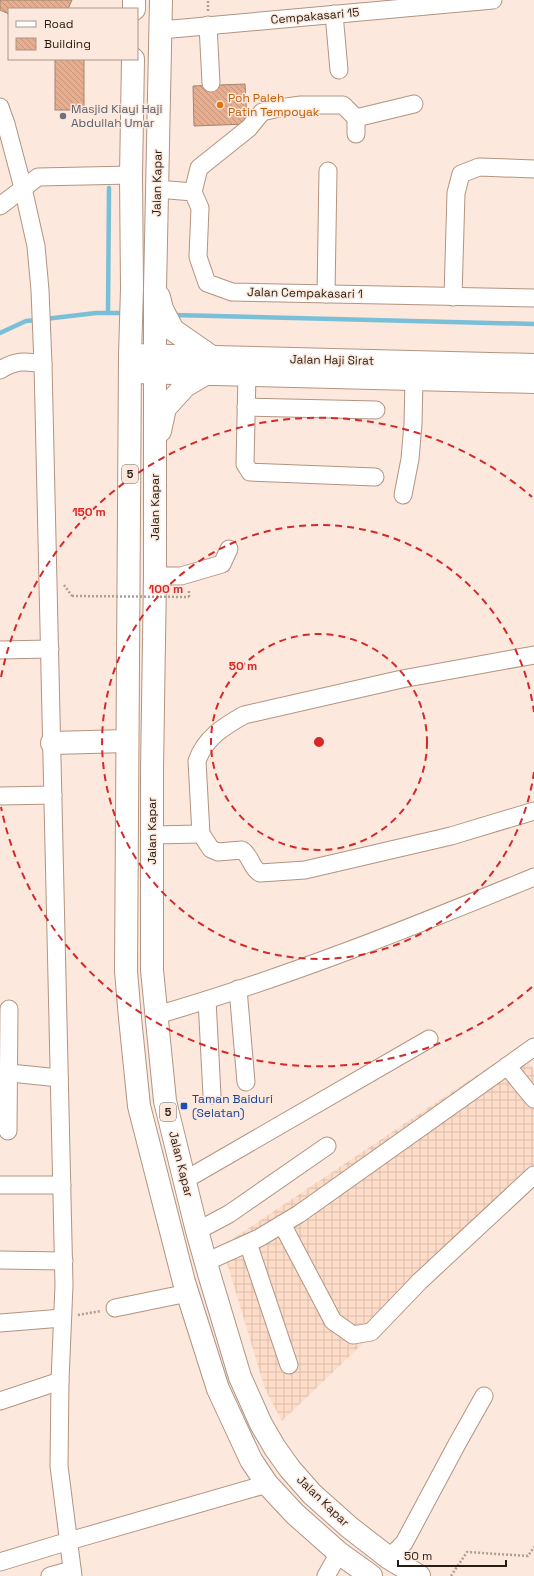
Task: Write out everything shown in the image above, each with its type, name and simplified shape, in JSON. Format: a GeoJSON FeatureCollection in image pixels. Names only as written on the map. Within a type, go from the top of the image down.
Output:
{"type":"FeatureCollection","features":[{"type":"Feature","properties":{"kind":"main road","name":"Jalan Kapar"},"geometry":{"type":"LineString","coordinates":[[161,0],[157,189],[157,292],[164,332],[155,364],[152,970],[165,1101],[197,1231],[240,1377],[262,1424],[275,1448],[290,1469],[312,1494],[349,1527],[389,1558],[419,1576]]}},
{"type":"Feature","properties":{"kind":"main road","name":"Jalan Kapar"},"geometry":{"type":"LineString","coordinates":[[133,60],[129,576],[116,741],[126,972],[139,1106],[188,1293],[218,1389],[251,1460],[267,1484],[295,1514],[339,1552],[371,1576]]}},
{"type":"Feature","properties":{"kind":"main road"},"geometry":{"type":"LineString","coordinates":[[154,452],[165,408],[185,386],[209,365],[164,332]]}},
{"type":"Feature","properties":{"kind":"main road","name":"Jalan Haji Sirat"},"geometry":{"type":"LineString","coordinates":[[130,363],[209,365],[534,365]]}},
{"type":"Feature","properties":{"kind":"main road","name":"Jalan Haji Sirat"},"geometry":{"type":"LineString","coordinates":[[209,365],[247,374],[534,382]]}},
{"type":"Feature","properties":{"kind":"main road"},"geometry":{"type":"LineString","coordinates":[[129,576],[155,576]]}},
{"type":"Feature","properties":{"kind":"main road"},"geometry":{"type":"LineString","coordinates":[[52,743],[116,741]]}},
{"type":"Feature","properties":{"kind":"street","name":"Cempakasari 15"},"geometry":{"type":"LineString","coordinates":[[161,30],[493,0]]}},
{"type":"Feature","properties":{"kind":"street"},"geometry":{"type":"LineString","coordinates":[[334,14],[339,70]]}},
{"type":"Feature","properties":{"kind":"street"},"geometry":{"type":"LineString","coordinates":[[208,25],[211,83]]}},
{"type":"Feature","properties":{"kind":"street"},"geometry":{"type":"LineString","coordinates":[[157,189],[193,192],[199,168],[249,128],[262,112],[300,105],[343,105],[356,126],[414,104]]}},
{"type":"Feature","properties":{"kind":"street"},"geometry":{"type":"LineString","coordinates":[[0,107],[23,188],[36,246],[40,290],[43,364],[64,1261],[59,1466],[72,1573],[50,1576]]}},
{"type":"Feature","properties":{"kind":"street"},"geometry":{"type":"LineString","coordinates":[[453,297],[456,193],[461,174],[479,167],[534,169]]}},
{"type":"Feature","properties":{"kind":"street"},"geometry":{"type":"LineString","coordinates":[[326,294],[328,171]]}},
{"type":"Feature","properties":{"kind":"street"},"geometry":{"type":"LineString","coordinates":[[0,206],[38,177],[131,175]]}},
{"type":"Feature","properties":{"kind":"street","name":"Jalan Cempakasari 1"},"geometry":{"type":"LineString","coordinates":[[193,192],[200,208],[198,256],[207,283],[232,292],[534,298]]}},
{"type":"Feature","properties":{"kind":"street"},"geometry":{"type":"LineString","coordinates":[[0,370],[8,365],[22,361],[43,364]]}},
{"type":"Feature","properties":{"kind":"street"},"geometry":{"type":"LineString","coordinates":[[247,374],[245,464],[250,472],[375,478]]}},
{"type":"Feature","properties":{"kind":"street"},"geometry":{"type":"LineString","coordinates":[[403,495],[411,452],[414,379]]}},
{"type":"Feature","properties":{"kind":"street"},"geometry":{"type":"LineString","coordinates":[[246,407],[376,410]]}},
{"type":"Feature","properties":{"kind":"street"},"geometry":{"type":"LineString","coordinates":[[155,576],[181,576],[209,569],[222,564],[229,550]]}},
{"type":"Feature","properties":{"kind":"street"},"geometry":{"type":"LineString","coordinates":[[0,650],[50,649]]}},
{"type":"Feature","properties":{"kind":"street"},"geometry":{"type":"LineString","coordinates":[[534,655],[402,679],[244,715],[223,728],[211,738],[201,750],[197,761],[201,834],[211,849],[218,852],[242,850],[247,853],[255,870],[260,873],[305,870],[451,836],[534,810]]}},
{"type":"Feature","properties":{"kind":"street"},"geometry":{"type":"LineString","coordinates":[[0,796],[53,795]]}},
{"type":"Feature","properties":{"kind":"street"},"geometry":{"type":"LineString","coordinates":[[152,835],[201,834]]}},
{"type":"Feature","properties":{"kind":"street"},"geometry":{"type":"LineString","coordinates":[[157,1015],[238,990],[354,948],[534,877]]}},
{"type":"Feature","properties":{"kind":"street"},"geometry":{"type":"LineString","coordinates":[[238,990],[246,1082]]}},
{"type":"Feature","properties":{"kind":"street"},"geometry":{"type":"LineString","coordinates":[[207,1000],[212,1094]]}},
{"type":"Feature","properties":{"kind":"street"},"geometry":{"type":"LineString","coordinates":[[8,1131],[4,1072],[9,1009]]}},
{"type":"Feature","properties":{"kind":"street"},"geometry":{"type":"LineString","coordinates":[[185,1180],[429,1039]]}},
{"type":"Feature","properties":{"kind":"street"},"geometry":{"type":"LineString","coordinates":[[206,1262],[259,1238],[299,1214],[534,1047]]}},
{"type":"Feature","properties":{"kind":"street"},"geometry":{"type":"LineString","coordinates":[[508,1066],[534,1099]]}},
{"type":"Feature","properties":{"kind":"street"},"geometry":{"type":"LineString","coordinates":[[4,1072],[59,1078]]}},
{"type":"Feature","properties":{"kind":"street"},"geometry":{"type":"LineString","coordinates":[[197,1231],[235,1210],[327,1146]]}},
{"type":"Feature","properties":{"kind":"street"},"geometry":{"type":"LineString","coordinates":[[282,1224],[333,1320],[353,1335],[371,1332],[420,1281],[534,1175]]}},
{"type":"Feature","properties":{"kind":"street"},"geometry":{"type":"LineString","coordinates":[[0,1185],[62,1184]]}},
{"type":"Feature","properties":{"kind":"street"},"geometry":{"type":"LineString","coordinates":[[248,1243],[289,1365]]}},
{"type":"Feature","properties":{"kind":"street"},"geometry":{"type":"LineString","coordinates":[[0,1260],[64,1261]]}},
{"type":"Feature","properties":{"kind":"street"},"geometry":{"type":"LineString","coordinates":[[115,1308],[188,1293]]}},
{"type":"Feature","properties":{"kind":"street"},"geometry":{"type":"LineString","coordinates":[[0,1324],[62,1318]]}},
{"type":"Feature","properties":{"kind":"street"},"geometry":{"type":"LineString","coordinates":[[0,1401],[60,1381]]}},
{"type":"Feature","properties":{"kind":"street"},"geometry":{"type":"LineString","coordinates":[[389,1558],[404,1543],[484,1396]]}},
{"type":"Feature","properties":{"kind":"street"},"geometry":{"type":"LineString","coordinates":[[0,1562],[267,1484]]}},
{"type":"Feature","properties":{"kind":"street"},"geometry":{"type":"LineString","coordinates":[[326,1576],[339,1552]]}},
{"type":"Feature","properties":{"kind":"path"},"geometry":{"type":"LineString","coordinates":[[72,596],[189,597]]}},
{"type":"Feature","properties":{"kind":"path"},"geometry":{"type":"LineString","coordinates":[[62,1318],[115,1308]]}},
{"type":"Feature","properties":{"kind":"path"},"geometry":{"type":"LineString","coordinates":[[451,1576],[467,1552],[528,1556],[534,1547]]}},
{"type":"Feature","properties":{"kind":"shaded area"},"geometry":{"type":"Polygon","coordinates":[[[519,1047],[534,1070],[534,1179],[282,1421],[265,1389],[222,1246],[519,1047]]]}},
{"type":"Feature","properties":{"kind":"building"},"geometry":{"type":"Polygon","coordinates":[[[0,0],[72,0],[68,8],[8,8],[8,14],[0,10],[0,0]]]}},
{"type":"Feature","properties":{"kind":"building"},"geometry":{"type":"Polygon","coordinates":[[[55,60],[84,60],[84,110],[55,110],[55,60]]]}},
{"type":"Feature","properties":{"kind":"building","name":"Poh Paleh Patin Tempoyak"},"geometry":{"type":"Polygon","coordinates":[[[245,84],[247,124],[194,126],[193,86],[245,84]]]}},
{"type":"Feature","properties":{"kind":"waterway"},"geometry":{"type":"LineString","coordinates":[[108,313],[109,188]]}},
{"type":"Feature","properties":{"kind":"waterway"},"geometry":{"type":"LineString","coordinates":[[45,319],[96,313],[125,313]]}},
{"type":"Feature","properties":{"kind":"waterway"},"geometry":{"type":"LineString","coordinates":[[173,315],[534,324]]}},
{"type":"Feature","properties":{"kind":"waterway"},"geometry":{"type":"LineString","coordinates":[[0,333],[26,321],[38,320]]}},
{"type":"Feature","properties":{"kind":"place","name":"Poh Paleh Patin Tempoyak"},"geometry":{"type":"Point","coordinates":[220,105]}},
{"type":"Feature","properties":{"kind":"place","name":"Masjid Kiayi Haji Abdullah Umar"},"geometry":{"type":"Point","coordinates":[63,116]}},
{"type":"Feature","properties":{"kind":"place","name":"Taman Baiduri (Selatan)"},"geometry":{"type":"Point","coordinates":[184,1106]}}]}
